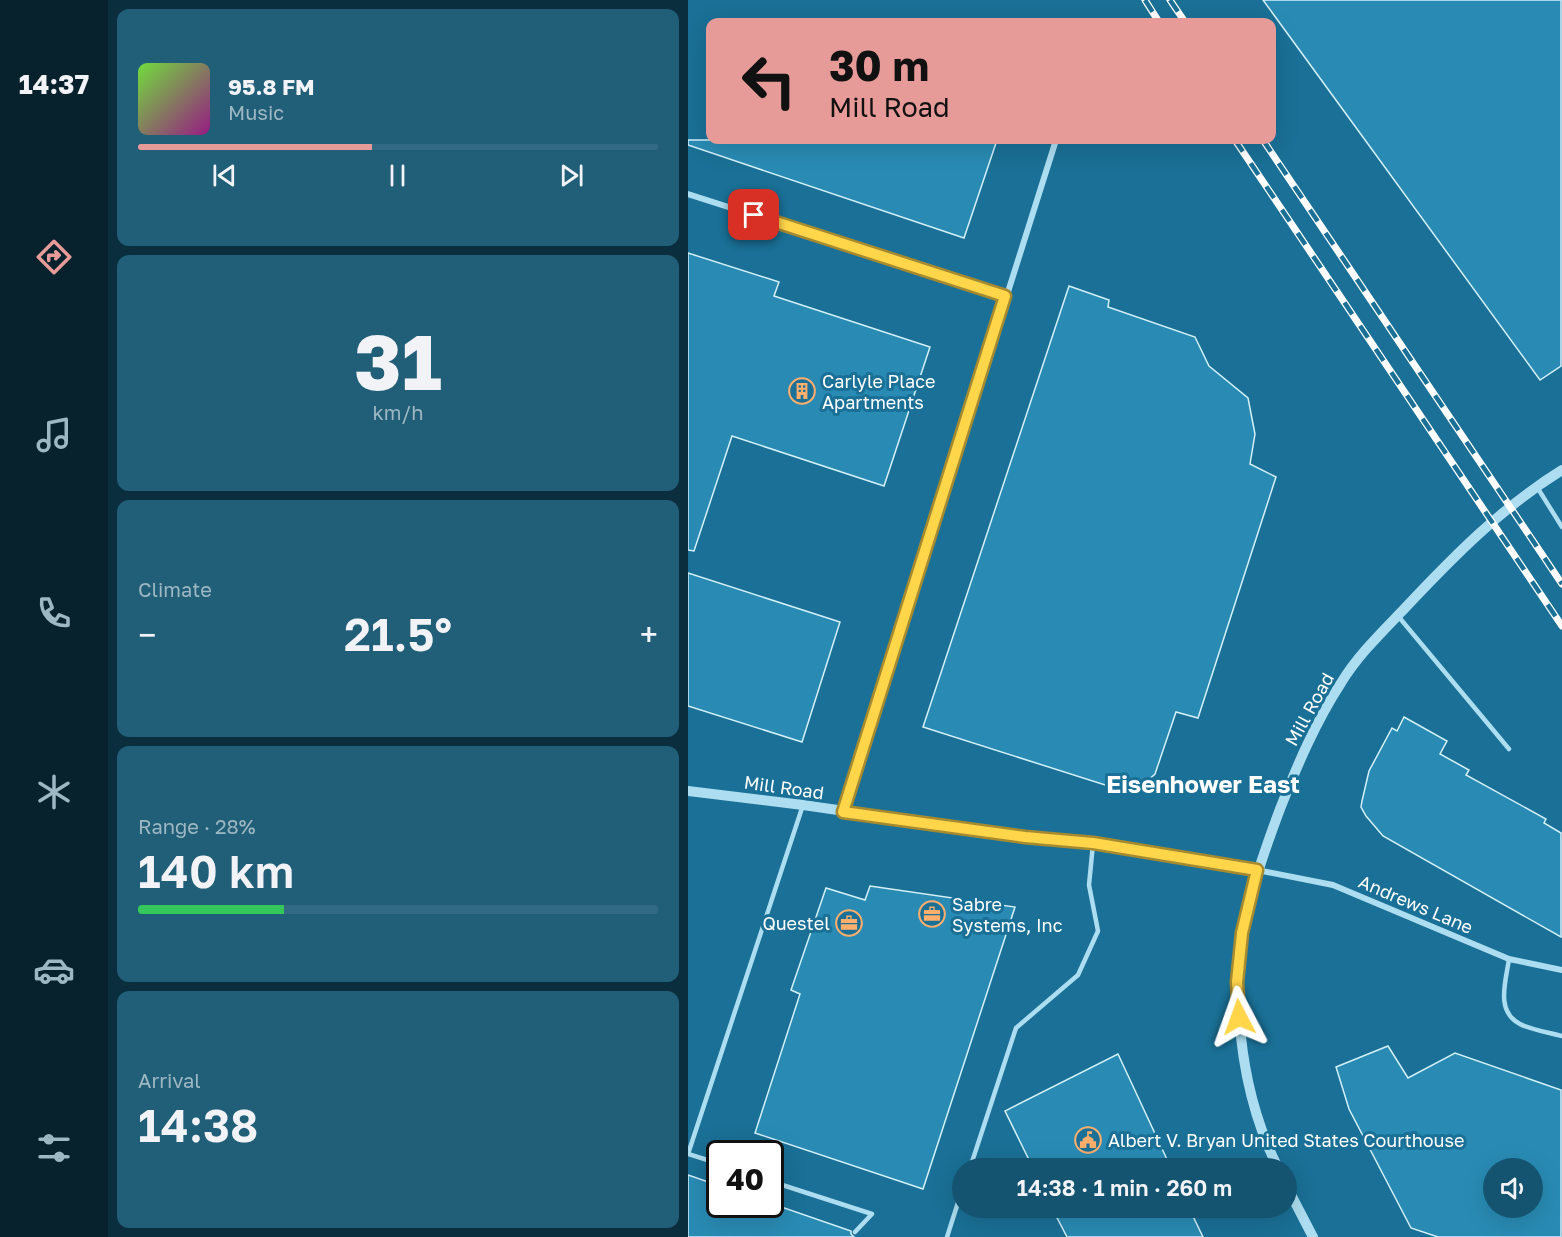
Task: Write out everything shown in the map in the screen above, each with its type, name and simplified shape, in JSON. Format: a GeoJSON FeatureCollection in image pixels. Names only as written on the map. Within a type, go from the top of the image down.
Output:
{"type":"FeatureCollection","features":[{"type":"Feature","properties":{"kind":"street"},"geometry":{"type":"LineString","coordinates":[[843,812],[1055,144]]}},
{"type":"Feature","properties":{"kind":"street"},"geometry":{"type":"LineString","coordinates":[[688,194],[1005,296]]}},
{"type":"Feature","properties":{"kind":"street","name":"Mill Road"},"geometry":{"type":"LineString","coordinates":[[688,791],[1025,837],[1093,843],[1257,870],[1296,767],[1341,682],[1379,634],[1448,562],[1523,496],[1561,471]]}},
{"type":"Feature","properties":{"kind":"street"},"geometry":{"type":"LineString","coordinates":[[1257,870],[1242,933],[1237,982],[1240,1035],[1251,1101],[1274,1158]]}},
{"type":"Feature","properties":{"kind":"street","name":"Andrews Lane"},"geometry":{"type":"LineString","coordinates":[[1257,870],[1333,885],[1510,959],[1561,970]]}},
{"type":"Feature","properties":{"kind":"street"},"geometry":{"type":"LineString","coordinates":[[1297,1206],[1313,1237]]}},
{"type":"Feature","properties":{"kind":"lane"},"geometry":{"type":"LineString","coordinates":[[1537,487],[1561,527]]}},
{"type":"Feature","properties":{"kind":"lane"},"geometry":{"type":"LineString","coordinates":[[1398,616],[1508,749]]}},
{"type":"Feature","properties":{"kind":"lane"},"geometry":{"type":"LineString","coordinates":[[706,1160],[688,1154],[803,805]]}},
{"type":"Feature","properties":{"kind":"lane"},"geometry":{"type":"LineString","coordinates":[[973,1158],[1016,1028],[1078,975],[1098,931],[1089,885],[1093,843]]}},
{"type":"Feature","properties":{"kind":"lane"},"geometry":{"type":"LineString","coordinates":[[1510,959],[1504,993],[1506,1011],[1520,1024],[1561,1036]]}},
{"type":"Feature","properties":{"kind":"lane"},"geometry":{"type":"LineString","coordinates":[[784,1186],[872,1214],[855,1232]]}},
{"type":"Feature","properties":{"kind":"lane"},"geometry":{"type":"LineString","coordinates":[[947,1237],[953,1218]]}},
{"type":"Feature","properties":{"kind":"building"},"geometry":{"type":"Polygon","coordinates":[[[1263,0],[1561,0],[1561,366],[1540,380],[1263,0]]]}},
{"type":"Feature","properties":{"kind":"building"},"geometry":{"type":"Polygon","coordinates":[[[688,140],[706,140],[706,144],[996,144],[964,238],[688,145],[688,140]]]}},
{"type":"Feature","properties":{"kind":"building","name":"Carlyle Place Apartments"},"geometry":{"type":"Polygon","coordinates":[[[688,253],[779,282],[774,296],[930,347],[884,486],[732,436],[694,551],[688,550],[688,253]]]}},
{"type":"Feature","properties":{"kind":"building"},"geometry":{"type":"Polygon","coordinates":[[[1069,286],[1109,300],[1108,307],[1195,337],[1209,366],[1248,398],[1255,434],[1250,464],[1276,477],[1198,718],[1176,712],[1155,774],[1139,788],[1124,791],[923,727],[1069,286]]]}},
{"type":"Feature","properties":{"kind":"building"},"geometry":{"type":"Polygon","coordinates":[[[688,573],[840,622],[802,742],[688,706],[688,573]]]}},
{"type":"Feature","properties":{"kind":"building"},"geometry":{"type":"Polygon","coordinates":[[[1404,717],[1447,741],[1440,754],[1469,770],[1466,775],[1546,819],[1544,823],[1561,833],[1561,937],[1383,836],[1366,816],[1361,807],[1369,771],[1392,728],[1397,731],[1404,717]]]}},
{"type":"Feature","properties":{"kind":"building"},"geometry":{"type":"Polygon","coordinates":[[[870,886],[1015,907],[923,1189],[784,1143],[784,1140],[776,1140],[755,1133],[800,994],[791,990],[826,888],[865,900],[870,886]]]}},
{"type":"Feature","properties":{"kind":"building"},"geometry":{"type":"Polygon","coordinates":[[[1388,1046],[1408,1078],[1455,1053],[1561,1090],[1561,1237],[1438,1237],[1411,1228],[1349,1109],[1336,1067],[1388,1046]]]}},
{"type":"Feature","properties":{"kind":"building","name":"Albert V. Bryan United States Courthouse"},"geometry":{"type":"Polygon","coordinates":[[[1118,1054],[1166,1158],[1028,1158],[1005,1111],[1118,1054]]]}},
{"type":"Feature","properties":{"kind":"building"},"geometry":{"type":"Polygon","coordinates":[[[688,1175],[706,1181],[706,1218],[784,1218],[784,1208],[851,1231],[854,1237],[688,1237],[688,1175]]]}},
{"type":"Feature","properties":{"kind":"building"},"geometry":{"type":"Polygon","coordinates":[[[1057,1218],[1194,1218],[1203,1237],[1067,1237],[1057,1218]]]}},
{"type":"Feature","properties":{"kind":"railway"},"geometry":{"type":"LineString","coordinates":[[1145,0],[1156,18]]}},
{"type":"Feature","properties":{"kind":"railway"},"geometry":{"type":"LineString","coordinates":[[1170,0],[1182,18]]}},
{"type":"Feature","properties":{"kind":"railway"},"geometry":{"type":"LineString","coordinates":[[1238,144],[1562,626]]}},
{"type":"Feature","properties":{"kind":"railway"},"geometry":{"type":"LineString","coordinates":[[1266,144],[1562,584]]}},
{"type":"Feature","properties":{"kind":"place","name":"Carlyle Place Apartments"},"geometry":{"type":"Point","coordinates":[802,391]}},
{"type":"Feature","properties":{"kind":"place","name":"Sabre Systems, Inc"},"geometry":{"type":"Point","coordinates":[932,914]}},
{"type":"Feature","properties":{"kind":"place","name":"Questel"},"geometry":{"type":"Point","coordinates":[849,923]}},
{"type":"Feature","properties":{"kind":"place","name":"Albert V. Bryan United States Courthouse"},"geometry":{"type":"Point","coordinates":[1088,1140]}},
{"type":"Feature","properties":{"kind":"district","name":"Eisenhower East"},"geometry":{"type":"Point","coordinates":[1203,783]}},
{"type":"Feature","properties":{"kind":"route"},"geometry":{"type":"LineString","coordinates":[[754,215],[1005,296],[843,812],[1025,837],[1093,843],[1257,870],[1242,933],[1237,982],[1239,1017]]}}]}
